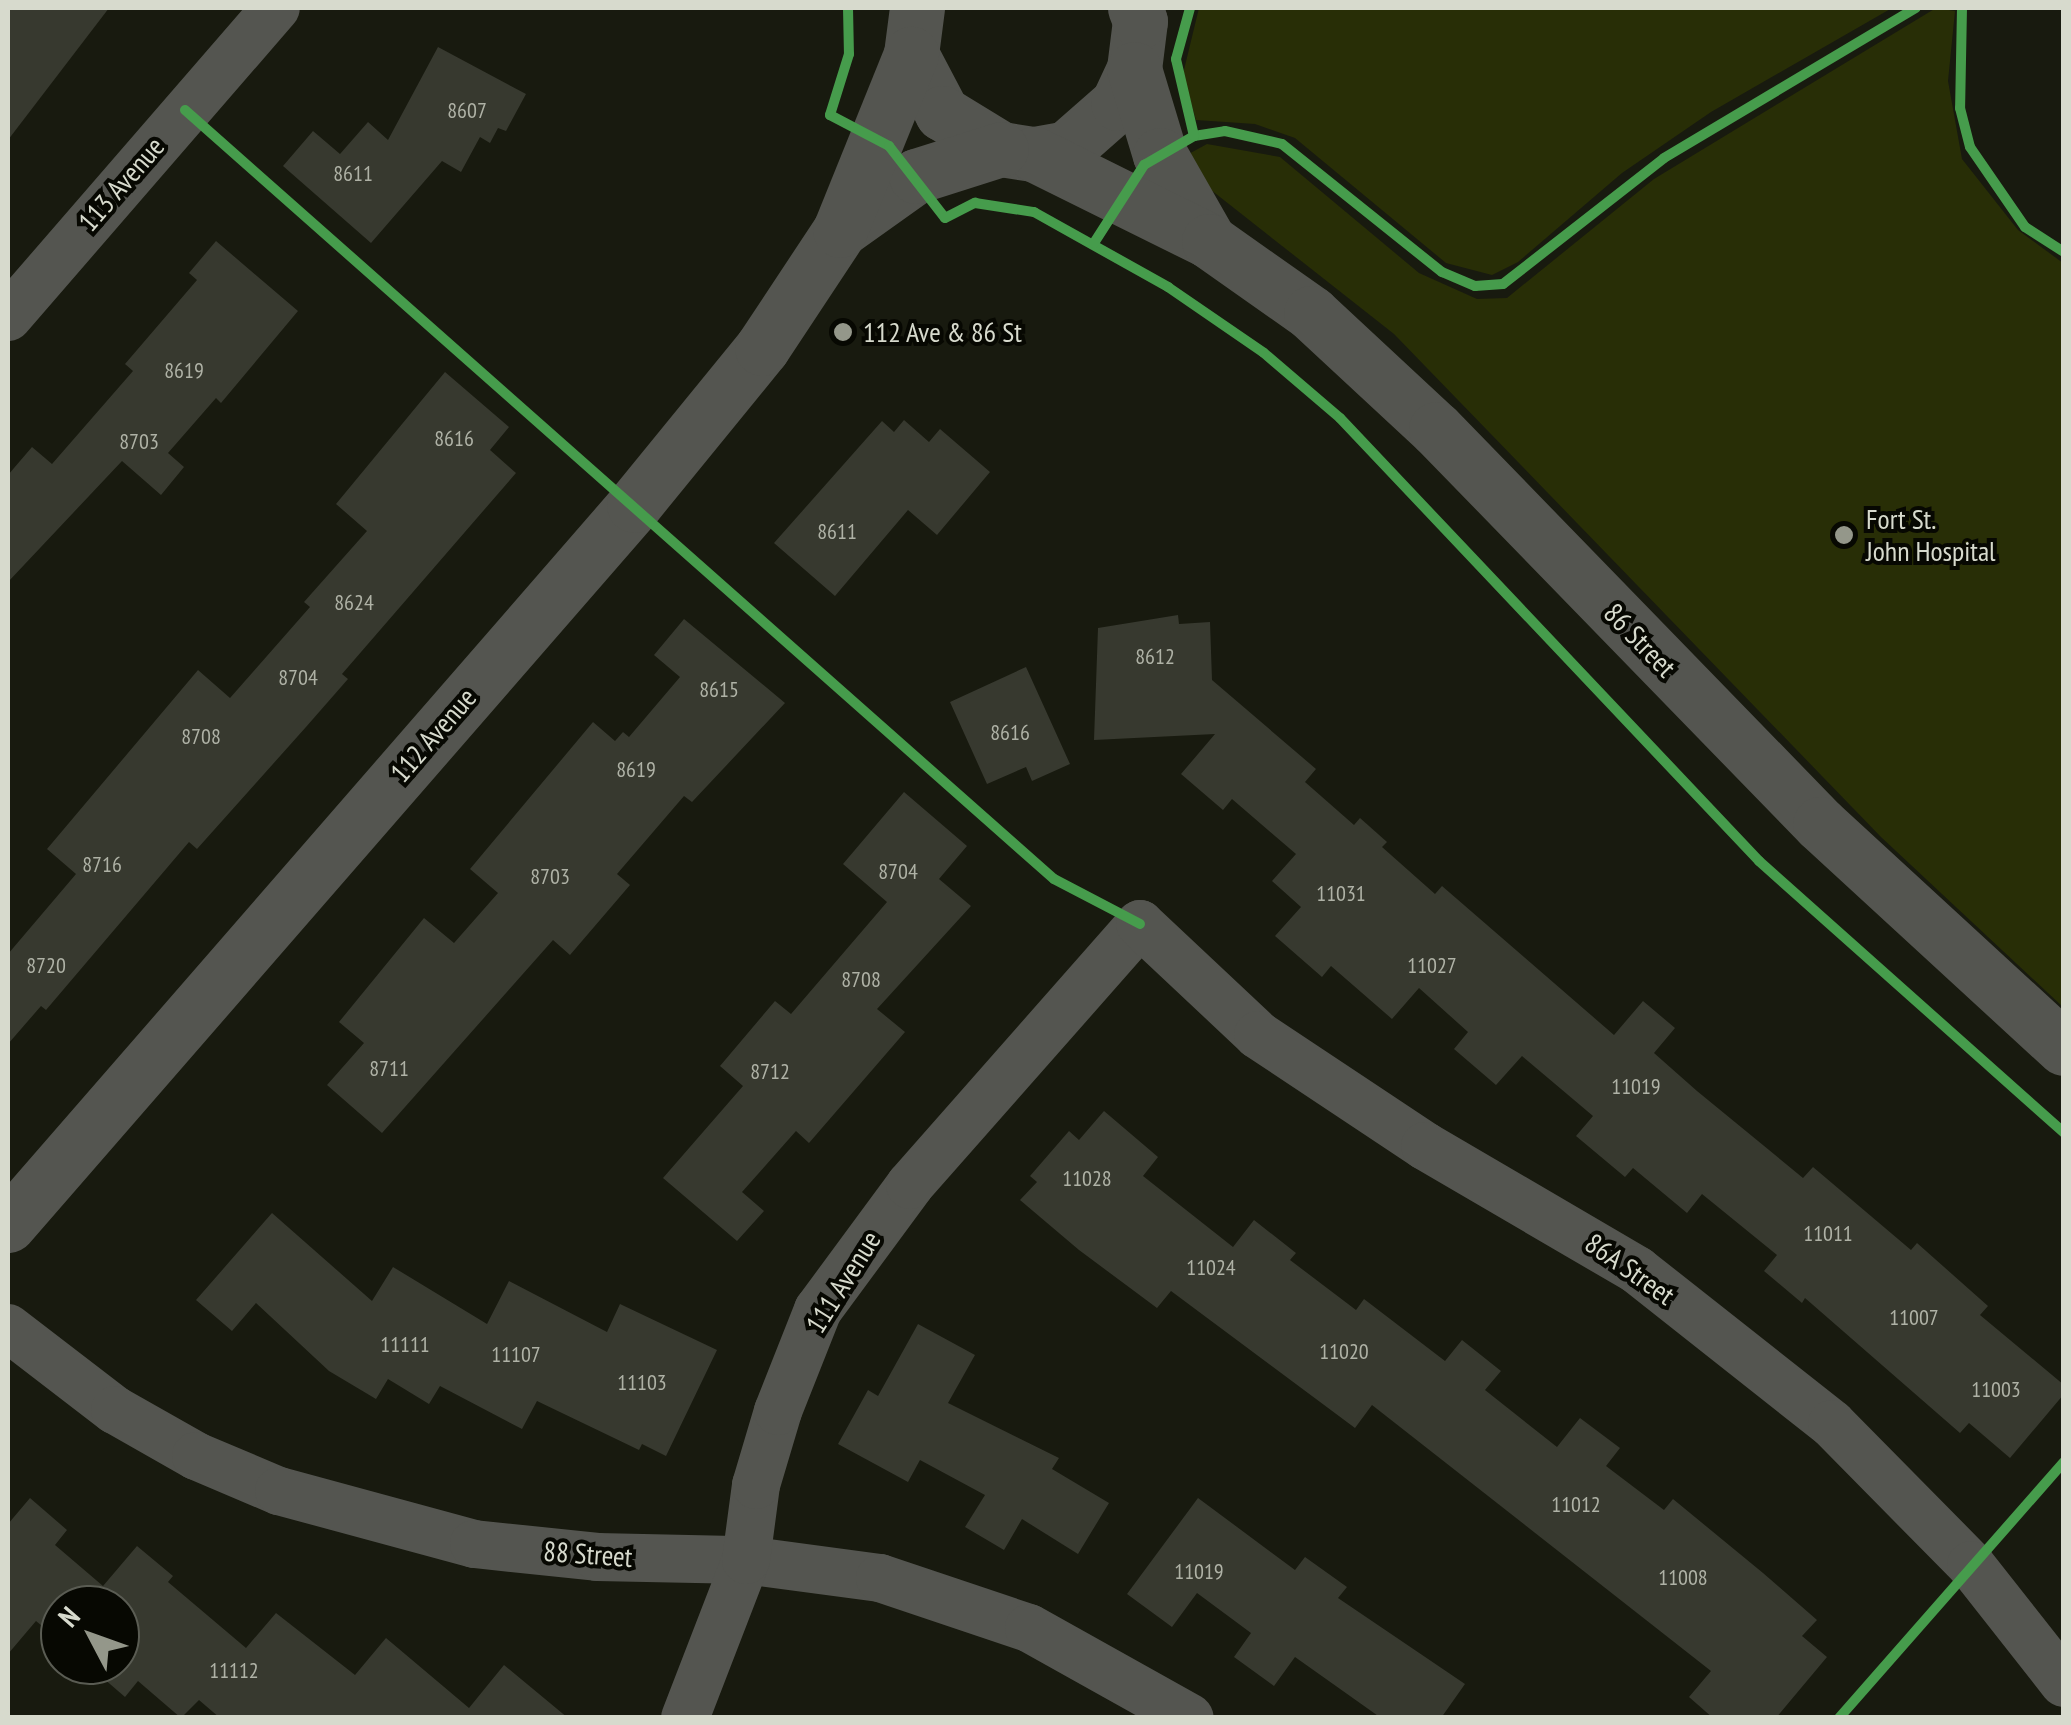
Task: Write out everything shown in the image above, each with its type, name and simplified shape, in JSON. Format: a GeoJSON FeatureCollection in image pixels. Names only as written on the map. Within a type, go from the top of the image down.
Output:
{"type":"FeatureCollection","features":[{"type":"Feature","properties":{"kind":"street","name":"113 Avenue"},"geometry":{"type":"LineString","coordinates":[[8,317],[276,8]]}},
{"type":"Feature","properties":{"kind":"street","name":"86 Street"},"geometry":{"type":"LineString","coordinates":[[910,25],[942,113],[1209,241],[1311,313],[1370,365],[1820,824],[2064,1048]]}},
{"type":"Feature","properties":{"kind":"street","name":"112 Avenue"},"geometry":{"type":"LineString","coordinates":[[8,1225],[689,440],[762,348],[840,230],[910,25]]}},
{"type":"Feature","properties":{"kind":"street","name":"86 Street"},"geometry":{"type":"LineString","coordinates":[[1139,26],[1160,155],[1209,241]]}},
{"type":"Feature","properties":{"kind":"street","name":"112 Avenue"},"geometry":{"type":"LineString","coordinates":[[840,230],[916,176],[1017,152],[1067,148],[1094,130],[1118,104],[1139,26]]}},
{"type":"Feature","properties":{"kind":"street","name":"111 Avenue"},"geometry":{"type":"LineString","coordinates":[[685,1718],[746,1560],[756,1485],[778,1411],[818,1310],[910,1185],[1140,924]]}},
{"type":"Feature","properties":{"kind":"street","name":"86A Street"},"geometry":{"type":"LineString","coordinates":[[1140,924],[1258,1035],[1425,1146],[1637,1270],[1832,1424],[1972,1565],[2064,1683]]}},
{"type":"Feature","properties":{"kind":"street","name":"88 Street"},"geometry":{"type":"LineString","coordinates":[[8,1328],[114,1410],[196,1456],[297,1497],[474,1544],[597,1557],[746,1560],[880,1578],[1029,1628],[1190,1718]]}},
{"type":"Feature","properties":{"kind":"green space"},"geometry":{"type":"Polygon","coordinates":[[[1199,8],[1892,8],[1711,112],[1622,173],[1518,262],[1492,275],[1446,263],[1295,138],[1255,124],[1196,120],[1183,74],[1199,8]]]}},
{"type":"Feature","properties":{"kind":"green space","name":"Fort St. John Hospital"},"geometry":{"type":"Polygon","coordinates":[[[1936,8],[1955,11],[1948,81],[1962,159],[2018,230],[2063,263],[2063,1007],[1881,837],[1394,334],[1206,186],[1185,156],[1207,144],[1280,157],[1419,273],[1477,299],[1507,298],[1654,179],[1936,8]]]}},
{"type":"Feature","properties":{"kind":"building"},"geometry":{"type":"Polygon","coordinates":[[[8,8],[109,8],[8,140],[8,8]]]}},
{"type":"Feature","properties":{"kind":"building"},"geometry":{"type":"Polygon","coordinates":[[[438,47],[526,94],[506,131],[498,128],[490,143],[480,137],[461,172],[442,161],[371,243],[283,166],[313,131],[340,154],[368,122],[388,140],[438,47]]]}},
{"type":"Feature","properties":{"kind":"building"},"geometry":{"type":"Polygon","coordinates":[[[216,241],[298,311],[221,403],[216,398],[168,453],[184,467],[161,495],[122,461],[8,582],[8,475],[32,447],[52,464],[133,371],[125,364],[197,280],[189,273],[216,241]]]}},
{"type":"Feature","properties":{"kind":"building"},"geometry":{"type":"Polygon","coordinates":[[[445,372],[509,427],[490,450],[516,473],[342,674],[348,679],[306,727],[197,849],[189,842],[46,1010],[41,1006],[8,1044],[8,954],[76,874],[47,849],[198,670],[230,698],[310,607],[304,602],[367,531],[336,504],[445,372]]]}},
{"type":"Feature","properties":{"kind":"building"},"geometry":{"type":"Polygon","coordinates":[[[904,420],[929,442],[940,429],[990,472],[937,535],[908,510],[835,596],[774,543],[882,421],[894,432],[904,420]]]}},
{"type":"Feature","properties":{"kind":"building"},"geometry":{"type":"Polygon","coordinates":[[[1178,615],[1179,624],[1210,622],[1212,680],[1316,769],[1305,782],[1354,825],[1360,818],[1387,842],[1382,847],[1435,894],[1442,886],[1614,1035],[1643,1001],[1675,1028],[1654,1053],[1803,1178],[1813,1167],[1911,1250],[1917,1243],[1988,1306],[1980,1315],[2064,1385],[2064,1394],[2010,1458],[1969,1423],[1960,1433],[1805,1298],[1802,1303],[1764,1271],[1777,1255],[1702,1194],[1687,1213],[1633,1168],[1625,1177],[1576,1136],[1593,1116],[1522,1056],[1496,1085],[1454,1049],[1468,1032],[1419,988],[1392,1019],[1331,966],[1322,977],[1275,936],[1301,907],[1272,881],[1296,854],[1232,799],[1223,810],[1181,774],[1215,734],[1094,740],[1098,628],[1178,615]]]}},
{"type":"Feature","properties":{"kind":"building"},"geometry":{"type":"Polygon","coordinates":[[[684,619],[785,703],[692,802],[684,796],[617,874],[630,885],[570,955],[553,940],[382,1133],[327,1085],[364,1043],[339,1022],[424,918],[454,943],[498,893],[470,869],[593,722],[615,741],[623,732],[629,737],[680,677],[654,655],[684,619]]]}},
{"type":"Feature","properties":{"kind":"building"},"geometry":{"type":"Polygon","coordinates":[[[1026,667],[1070,764],[1032,781],[1026,767],[987,784],[950,702],[1026,667]]]}},
{"type":"Feature","properties":{"kind":"building"},"geometry":{"type":"Polygon","coordinates":[[[904,792],[967,846],[939,879],[971,906],[877,1009],[905,1032],[809,1143],[796,1131],[742,1192],[764,1211],[737,1241],[663,1178],[743,1086],[720,1066],[775,1001],[791,1014],[887,902],[843,864],[904,792]]]}},
{"type":"Feature","properties":{"kind":"building"},"geometry":{"type":"Polygon","coordinates":[[[1104,1111],[1158,1157],[1143,1176],[1233,1247],[1254,1220],[1296,1253],[1290,1260],[1356,1310],[1364,1299],[1445,1361],[1462,1340],[1501,1371],[1485,1390],[1557,1447],[1580,1418],[1620,1448],[1606,1466],[1664,1510],[1673,1499],[1763,1573],[1817,1620],[1802,1636],[1827,1657],[1776,1718],[1713,1718],[1689,1697],[1711,1671],[1372,1405],[1355,1428],[1171,1291],[1157,1308],[1079,1250],[1020,1200],[1037,1182],[1030,1176],[1069,1131],[1079,1140],[1104,1111]]]}},
{"type":"Feature","properties":{"kind":"building"},"geometry":{"type":"Polygon","coordinates":[[[272,1213],[372,1301],[393,1267],[487,1324],[509,1281],[607,1332],[620,1304],[717,1350],[666,1456],[642,1444],[639,1450],[537,1401],[522,1429],[440,1386],[429,1404],[388,1379],[376,1399],[329,1371],[256,1303],[232,1331],[196,1300],[272,1213]]]}},
{"type":"Feature","properties":{"kind":"building"},"geometry":{"type":"Polygon","coordinates":[[[918,1324],[975,1355],[948,1403],[1059,1458],[1052,1469],[1109,1503],[1078,1554],[1022,1519],[1004,1550],[965,1527],[985,1495],[920,1460],[908,1482],[838,1444],[868,1390],[878,1396],[918,1324]]]}},
{"type":"Feature","properties":{"kind":"building"},"geometry":{"type":"Polygon","coordinates":[[[30,1498],[67,1530],[55,1545],[102,1585],[40,1585],[40,1624],[36,1621],[8,1654],[8,1524],[30,1498]]]}},
{"type":"Feature","properties":{"kind":"building"},"geometry":{"type":"Polygon","coordinates":[[[1198,1498],[1295,1570],[1305,1557],[1347,1587],[1338,1598],[1465,1684],[1441,1718],[1381,1718],[1295,1657],[1274,1686],[1234,1657],[1251,1633],[1197,1593],[1172,1627],[1127,1594],[1198,1498]]]}},
{"type":"Feature","properties":{"kind":"building"},"geometry":{"type":"Polygon","coordinates":[[[137,1546],[173,1576],[168,1582],[246,1648],[276,1613],[355,1675],[386,1638],[469,1708],[504,1665],[568,1718],[220,1718],[199,1700],[181,1718],[140,1683],[140,1585],[104,1585],[137,1546]]]}},
{"type":"Feature","properties":{"kind":"building"},"geometry":{"type":"Polygon","coordinates":[[[111,1685],[135,1685],[125,1697],[111,1685]]]}},
{"type":"Feature","properties":{"kind":"cycle path"},"geometry":{"type":"LineString","coordinates":[[848,8],[849,54],[830,115],[889,146],[945,218],[975,203],[1034,212],[1168,287],[1264,353],[1340,418],[1759,861],[2064,1133]]}},
{"type":"Feature","properties":{"kind":"cycle path"},"geometry":{"type":"LineString","coordinates":[[1094,243],[1144,165],[1194,136],[1176,59],[1190,8]]}},
{"type":"Feature","properties":{"kind":"cycle path"},"geometry":{"type":"LineString","coordinates":[[1194,136],[1225,131],[1282,144],[1442,272],[1475,286],[1503,284],[1664,158],[1916,8]]}},
{"type":"Feature","properties":{"kind":"cycle path"},"geometry":{"type":"LineString","coordinates":[[1962,8],[1960,108],[1970,147],[2025,227],[2064,252]]}},
{"type":"Feature","properties":{"kind":"cycle path"},"geometry":{"type":"LineString","coordinates":[[185,110],[1054,879],[1140,924]]}},
{"type":"Feature","properties":{"kind":"cycle path"},"geometry":{"type":"LineString","coordinates":[[1839,1718],[2064,1462]]}},
{"type":"Feature","properties":{"kind":"place","name":"112 Ave & 86 St"},"geometry":{"type":"Point","coordinates":[843,332]}},
{"type":"Feature","properties":{"kind":"place","name":"Fort St. John Hospital"},"geometry":{"type":"Point","coordinates":[1844,535]}}]}
